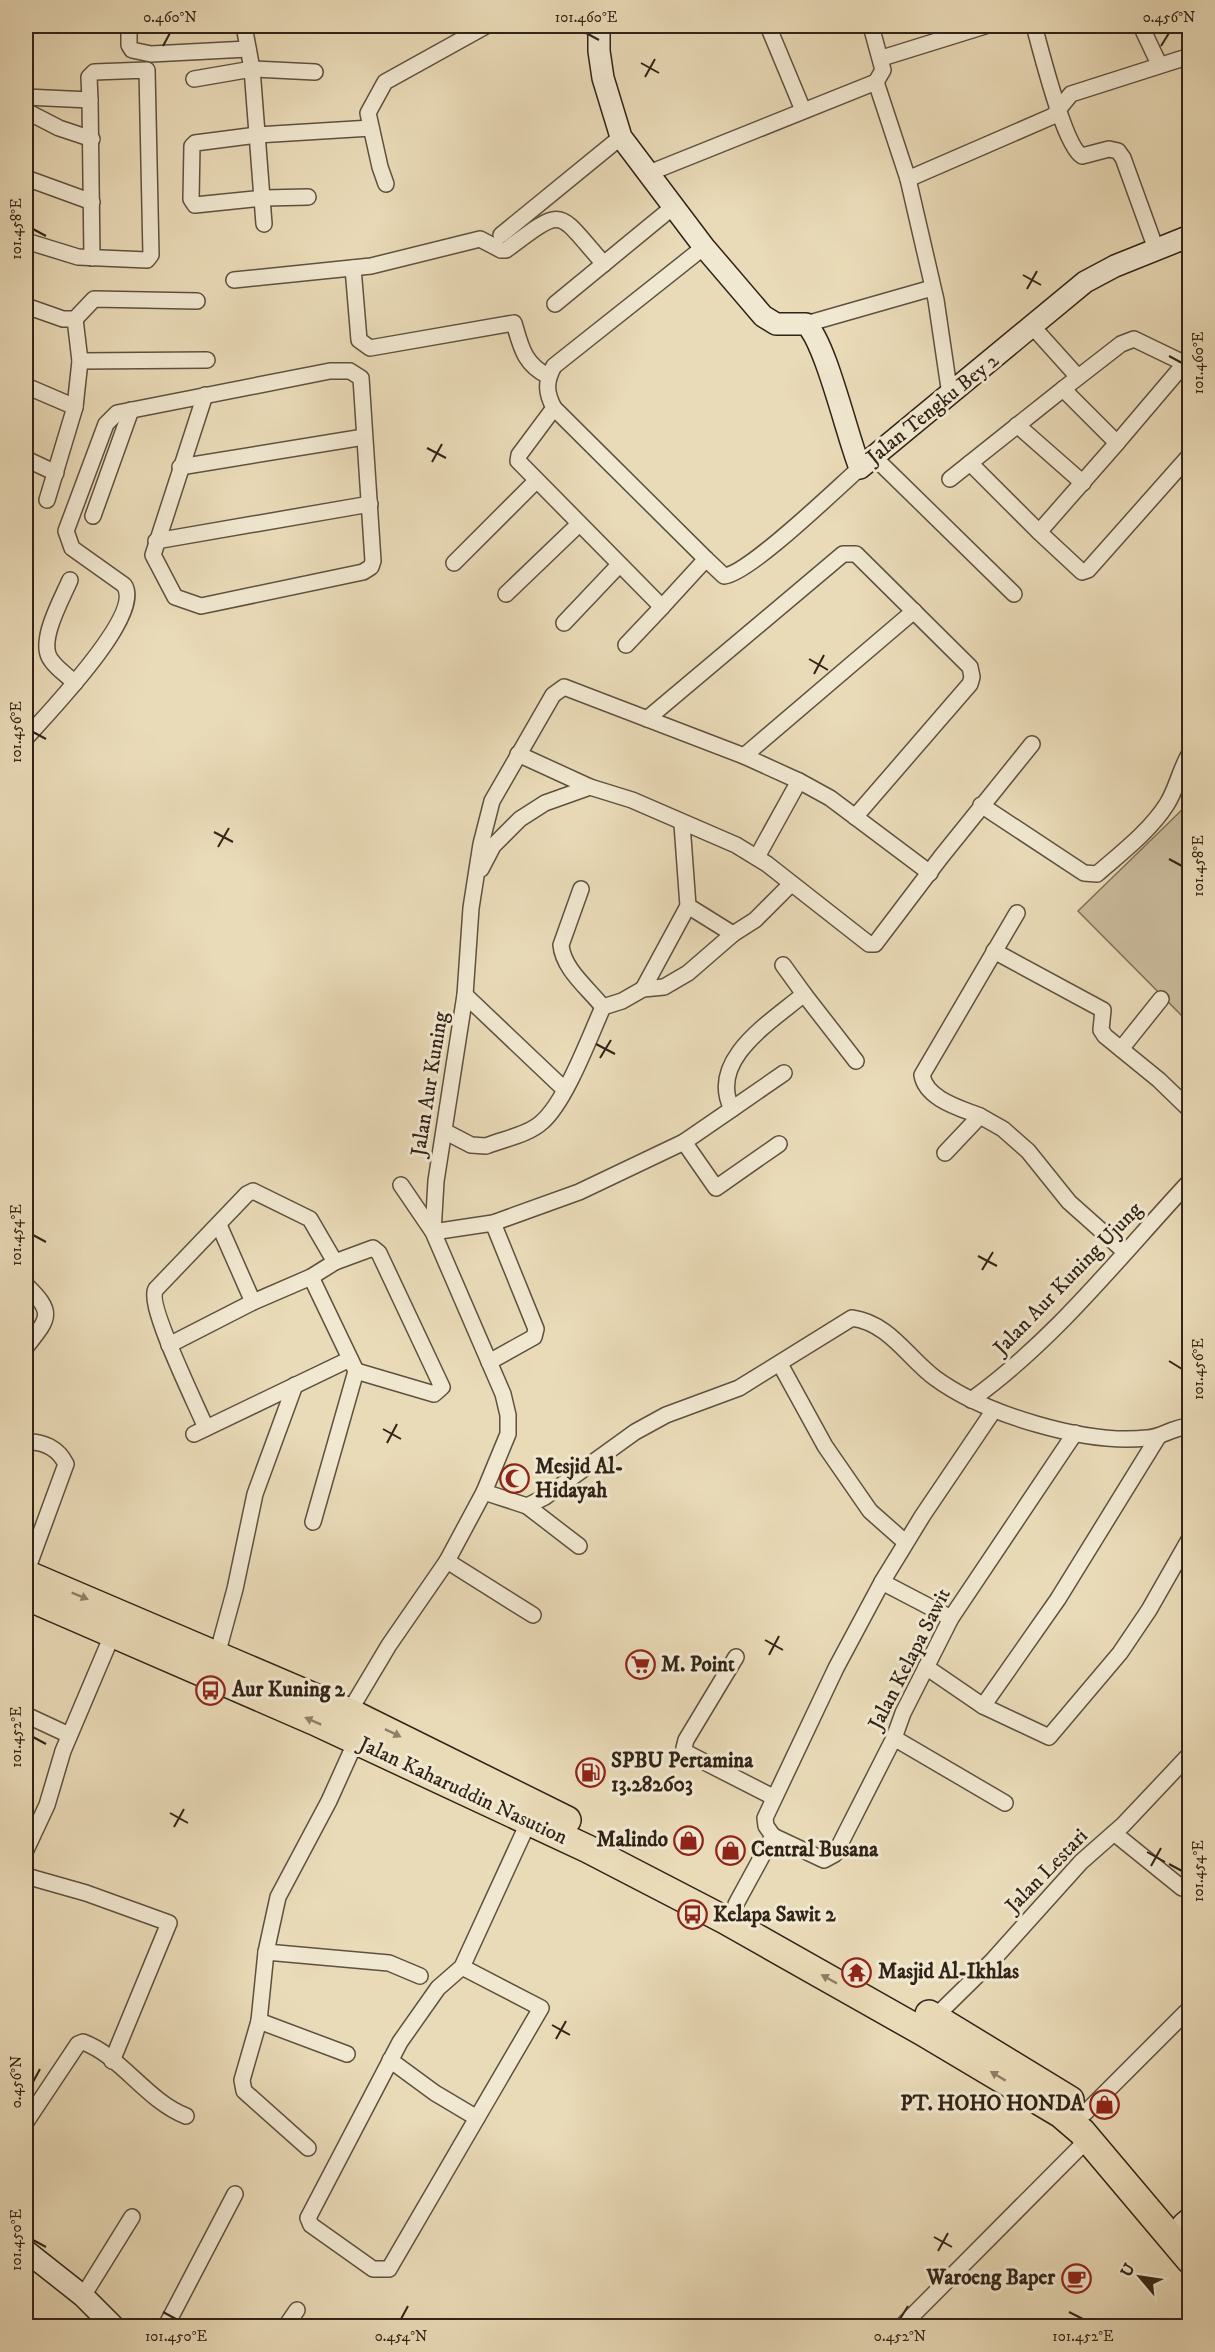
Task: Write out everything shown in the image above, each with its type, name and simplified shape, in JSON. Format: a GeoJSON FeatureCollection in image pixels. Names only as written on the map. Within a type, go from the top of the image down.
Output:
{"type":"FeatureCollection","features":[{"type":"Feature","properties":{"kind":"highway","name":"Jalan Kaharuddin Nasution"},"geometry":{"type":"LineString","coordinates":[[26,1574],[349,1712],[511,1790],[725,1920],[923,2032],[1061,2114],[1087,2125],[1115,2142],[1187,2225]]}},
{"type":"Feature","properties":{"kind":"highway","name":"Jalan Kaharuddin Nasution"},"geometry":{"type":"LineString","coordinates":[[26,1596],[356,1741],[530,1821],[736,1904],[935,2017],[1053,2088],[1087,2125],[1190,2260]]}},
{"type":"Feature","properties":{"kind":"street"},"geometry":{"type":"LineString","coordinates":[[129,26],[129,45],[132,50],[149,54],[248,49]]}},
{"type":"Feature","properties":{"kind":"street"},"geometry":{"type":"LineString","coordinates":[[244,26],[252,69],[264,198],[264,224]]}},
{"type":"Feature","properties":{"kind":"street"},"geometry":{"type":"LineString","coordinates":[[386,184],[371,128],[369,111],[385,82],[486,26]]}},
{"type":"Feature","properties":{"kind":"street"},"geometry":{"type":"LineString","coordinates":[[599,26],[598,51],[603,78],[621,136],[704,247],[768,321],[776,324],[806,324],[932,288]]}},
{"type":"Feature","properties":{"kind":"street"},"geometry":{"type":"LineString","coordinates":[[768,26],[803,110]]}},
{"type":"Feature","properties":{"kind":"street"},"geometry":{"type":"LineString","coordinates":[[649,173],[876,82],[883,70],[882,58],[871,26]]}},
{"type":"Feature","properties":{"kind":"street"},"geometry":{"type":"LineString","coordinates":[[882,58],[985,26]]}},
{"type":"Feature","properties":{"kind":"street"},"geometry":{"type":"LineString","coordinates":[[1034,26],[1059,111],[1076,152],[1082,156],[1109,149],[1118,151],[1123,158],[1156,249]]}},
{"type":"Feature","properties":{"kind":"street"},"geometry":{"type":"LineString","coordinates":[[1141,26],[1160,64]]}},
{"type":"Feature","properties":{"kind":"street"},"geometry":{"type":"LineString","coordinates":[[908,179],[1059,111],[1071,94],[1190,56]]}},
{"type":"Feature","properties":{"kind":"street"},"geometry":{"type":"LineString","coordinates":[[26,241],[78,257],[92,258],[147,260],[151,255],[148,71],[145,69],[94,72],[89,77],[92,139],[92,258]]}},
{"type":"Feature","properties":{"kind":"street"},"geometry":{"type":"LineString","coordinates":[[194,79],[252,69],[315,72]]}},
{"type":"Feature","properties":{"kind":"street"},"geometry":{"type":"LineString","coordinates":[[876,82],[908,179],[932,288],[950,395]]}},
{"type":"Feature","properties":{"kind":"street"},"geometry":{"type":"LineString","coordinates":[[26,97],[90,100]]}},
{"type":"Feature","properties":{"kind":"street"},"geometry":{"type":"LineString","coordinates":[[26,111],[59,128],[92,139]]}},
{"type":"Feature","properties":{"kind":"street"},"geometry":{"type":"LineString","coordinates":[[308,197],[264,198],[195,205],[191,199],[191,148],[195,143],[257,135],[371,128]]}},
{"type":"Feature","properties":{"kind":"street"},"geometry":{"type":"LineString","coordinates":[[501,235],[621,136]]}},
{"type":"Feature","properties":{"kind":"street"},"geometry":{"type":"LineString","coordinates":[[26,178],[92,202]]}},
{"type":"Feature","properties":{"kind":"street"},"geometry":{"type":"LineString","coordinates":[[555,304],[673,207]]}},
{"type":"Feature","properties":{"kind":"street"},"geometry":{"type":"LineString","coordinates":[[234,280],[353,268],[480,240],[506,250],[547,220],[555,217],[567,223],[604,264]]}},
{"type":"Feature","properties":{"kind":"street","name":"Jalan Tengku Bey 2"},"geometry":{"type":"LineString","coordinates":[[806,324],[824,355],[849,441],[867,463],[1085,282],[1190,236]]}},
{"type":"Feature","properties":{"kind":"street"},"geometry":{"type":"LineString","coordinates":[[704,247],[554,366],[548,376],[546,391],[554,408],[721,574],[732,574],[758,557],[867,463],[1014,594]]}},
{"type":"Feature","properties":{"kind":"street"},"geometry":{"type":"LineString","coordinates":[[353,268],[360,340],[370,348],[514,323],[527,361],[536,370],[548,376]]}},
{"type":"Feature","properties":{"kind":"street"},"geometry":{"type":"LineString","coordinates":[[26,306],[63,319],[75,319],[93,299],[197,301]]}},
{"type":"Feature","properties":{"kind":"street"},"geometry":{"type":"LineString","coordinates":[[47,501],[75,407],[80,361],[75,319]]}},
{"type":"Feature","properties":{"kind":"street"},"geometry":{"type":"LineString","coordinates":[[1033,327],[1078,377]]}},
{"type":"Feature","properties":{"kind":"street"},"geometry":{"type":"LineString","coordinates":[[950,479],[1121,344],[1134,339],[1187,364],[1039,532]]}},
{"type":"Feature","properties":{"kind":"street"},"geometry":{"type":"LineString","coordinates":[[80,361],[207,360]]}},
{"type":"Feature","properties":{"kind":"street"},"geometry":{"type":"LineString","coordinates":[[26,738],[75,683],[103,647],[127,604],[129,594],[118,579],[72,548],[66,531],[106,424],[117,413],[205,395],[330,371],[350,371],[361,378],[373,561],[368,570],[201,606],[175,597],[153,555],[205,395]]}},
{"type":"Feature","properties":{"kind":"street"},"geometry":{"type":"LineString","coordinates":[[26,386],[75,407]]}},
{"type":"Feature","properties":{"kind":"street"},"geometry":{"type":"LineString","coordinates":[[1064,389],[1117,444]]}},
{"type":"Feature","properties":{"kind":"street"},"geometry":{"type":"LineString","coordinates":[[554,408],[518,458],[536,481],[578,525],[662,607]]}},
{"type":"Feature","properties":{"kind":"street"},"geometry":{"type":"LineString","coordinates":[[93,516],[131,410]]}},
{"type":"Feature","properties":{"kind":"street"},"geometry":{"type":"LineString","coordinates":[[1017,425],[1083,483]]}},
{"type":"Feature","properties":{"kind":"street"},"geometry":{"type":"LineString","coordinates":[[180,467],[364,437]]}},
{"type":"Feature","properties":{"kind":"street"},"geometry":{"type":"LineString","coordinates":[[970,464],[1079,571],[1088,570],[1190,455]]}},
{"type":"Feature","properties":{"kind":"street"},"geometry":{"type":"LineString","coordinates":[[26,459],[56,473]]}},
{"type":"Feature","properties":{"kind":"street"},"geometry":{"type":"LineString","coordinates":[[454,563],[536,481]]}},
{"type":"Feature","properties":{"kind":"street"},"geometry":{"type":"LineString","coordinates":[[156,541],[370,504]]}},
{"type":"Feature","properties":{"kind":"street"},"geometry":{"type":"LineString","coordinates":[[506,594],[578,525]]}},
{"type":"Feature","properties":{"kind":"street"},"geometry":{"type":"LineString","coordinates":[[855,817],[972,681],[970,667],[856,554],[846,552],[647,719],[744,756],[799,781],[830,798],[855,817],[930,873]]}},
{"type":"Feature","properties":{"kind":"street"},"geometry":{"type":"LineString","coordinates":[[626,645],[706,559]]}},
{"type":"Feature","properties":{"kind":"street"},"geometry":{"type":"LineString","coordinates":[[564,623],[619,566]]}},
{"type":"Feature","properties":{"kind":"street"},"geometry":{"type":"LineString","coordinates":[[70,580],[45,647],[50,660],[75,683]]}},
{"type":"Feature","properties":{"kind":"street"},"geometry":{"type":"LineString","coordinates":[[744,756],[914,611]]}},
{"type":"Feature","properties":{"kind":"street","name":"Jalan Aur Kuning"},"geometry":{"type":"LineString","coordinates":[[349,1712],[389,1645],[447,1561],[483,1492],[508,1434],[507,1406],[432,1232],[436,1181],[446,1132],[465,995],[471,908],[483,836],[492,801],[553,695],[564,687],[647,719]]}},
{"type":"Feature","properties":{"kind":"street"},"geometry":{"type":"LineString","coordinates":[[518,754],[590,788],[632,800],[757,857],[872,945],[880,942],[981,806],[1032,744]]}},
{"type":"Feature","properties":{"kind":"street"},"geometry":{"type":"LineString","coordinates":[[981,806],[1084,873],[1097,874],[1161,812],[1171,798],[1180,768],[1190,753]]}},
{"type":"Feature","properties":{"kind":"street"},"geometry":{"type":"LineString","coordinates":[[757,857],[799,781]]}},
{"type":"Feature","properties":{"kind":"street"},"geometry":{"type":"LineString","coordinates":[[477,876],[493,846],[520,819],[545,803],[590,788]]}},
{"type":"Feature","properties":{"kind":"street"},"geometry":{"type":"LineString","coordinates":[[643,989],[688,906],[682,824]]}},
{"type":"Feature","properties":{"kind":"street"},"geometry":{"type":"LineString","coordinates":[[446,1132],[471,1145],[486,1146],[541,1124],[552,1112],[603,1007],[621,1001],[643,989],[664,987],[688,973],[733,934],[755,920],[791,884]]}},
{"type":"Feature","properties":{"kind":"street"},"geometry":{"type":"LineString","coordinates":[[581,889],[561,945],[562,952],[570,969],[603,1007]]}},
{"type":"Feature","properties":{"kind":"street"},"geometry":{"type":"LineString","coordinates":[[688,906],[733,934]]}},
{"type":"Feature","properties":{"kind":"street"},"geometry":{"type":"LineString","coordinates":[[1017,913],[922,1075],[928,1089],[947,1102],[1003,1129],[1028,1151],[1069,1202],[1124,1251]]}},
{"type":"Feature","properties":{"kind":"street"},"geometry":{"type":"LineString","coordinates":[[994,951],[1103,1010],[1102,1033],[1190,1110]]}},
{"type":"Feature","properties":{"kind":"street"},"geometry":{"type":"LineString","coordinates":[[783,965],[856,1061]]}},
{"type":"Feature","properties":{"kind":"street"},"geometry":{"type":"LineString","coordinates":[[732,1110],[725,1096],[725,1085],[731,1063],[755,1036],[804,994]]}},
{"type":"Feature","properties":{"kind":"street"},"geometry":{"type":"LineString","coordinates":[[465,995],[564,1089]]}},
{"type":"Feature","properties":{"kind":"street"},"geometry":{"type":"LineString","coordinates":[[1121,1049],[1161,999]]}},
{"type":"Feature","properties":{"kind":"street"},"geometry":{"type":"LineString","coordinates":[[401,1185],[432,1232],[493,1224],[579,1192],[684,1142],[784,1073]]}},
{"type":"Feature","properties":{"kind":"street"},"geometry":{"type":"LineString","coordinates":[[945,1153],[980,1116]]}},
{"type":"Feature","properties":{"kind":"street"},"geometry":{"type":"LineString","coordinates":[[684,1142],[716,1188],[778,1144]]}},
{"type":"Feature","properties":{"kind":"street","name":"Jalan Aur Kuning Ujung"},"geometry":{"type":"LineString","coordinates":[[971,1400],[1007,1374],[1100,1281],[1124,1251],[1190,1181]]}},
{"type":"Feature","properties":{"kind":"street"},"geometry":{"type":"LineString","coordinates":[[169,1345],[253,1302],[311,1277],[335,1262],[370,1248],[377,1250],[442,1387],[434,1394],[353,1365],[295,1385],[200,1431],[169,1345],[153,1300],[154,1292],[247,1194],[256,1191],[310,1219],[335,1262]]}},
{"type":"Feature","properties":{"kind":"street"},"geometry":{"type":"LineString","coordinates":[[489,1362],[534,1337],[537,1329],[493,1224]]}},
{"type":"Feature","properties":{"kind":"street"},"geometry":{"type":"LineString","coordinates":[[219,1225],[253,1302]]}},
{"type":"Feature","properties":{"kind":"street"},"geometry":{"type":"LineString","coordinates":[[311,1277],[353,1365],[313,1522]]}},
{"type":"Feature","properties":{"kind":"street"},"geometry":{"type":"LineString","coordinates":[[26,1285],[39,1298],[47,1313],[47,1320],[26,1347]]}},
{"type":"Feature","properties":{"kind":"street"},"geometry":{"type":"LineString","coordinates":[[527,1506],[545,1497],[590,1462],[656,1420],[738,1388],[852,1318],[873,1324],[888,1334],[934,1377],[971,1400],[994,1410],[1075,1433],[1114,1440],[1158,1437],[1173,1428],[1190,1426]]}},
{"type":"Feature","properties":{"kind":"street"},"geometry":{"type":"LineString","coordinates":[[780,1364],[825,1446],[870,1511],[905,1542]]}},
{"type":"Feature","properties":{"kind":"street"},"geometry":{"type":"LineString","coordinates":[[217,1655],[243,1556],[249,1515],[295,1385]]}},
{"type":"Feature","properties":{"kind":"street"},"geometry":{"type":"LineString","coordinates":[[736,1904],[773,1836],[765,1821],[773,1797],[836,1668],[905,1542],[994,1410]]}},
{"type":"Feature","properties":{"kind":"street","name":"Jalan Kelapa Sawit"},"geometry":{"type":"LineString","coordinates":[[773,1836],[824,1860],[831,1858],[894,1738],[903,1713],[951,1618],[1075,1433]]}},
{"type":"Feature","properties":{"kind":"street"},"geometry":{"type":"LineString","coordinates":[[983,1706],[1058,1599],[1158,1437]]}},
{"type":"Feature","properties":{"kind":"street"},"geometry":{"type":"LineString","coordinates":[[26,1442],[38,1441],[61,1453],[66,1464],[26,1574]]}},
{"type":"Feature","properties":{"kind":"street"},"geometry":{"type":"LineString","coordinates":[[483,1492],[527,1506],[579,1546]]}},
{"type":"Feature","properties":{"kind":"street"},"geometry":{"type":"LineString","coordinates":[[926,1666],[983,1706],[1049,1737],[1120,1653],[1149,1610],[1190,1538]]}},
{"type":"Feature","properties":{"kind":"street"},"geometry":{"type":"LineString","coordinates":[[447,1561],[533,1615]]}},
{"type":"Feature","properties":{"kind":"street"},"geometry":{"type":"LineString","coordinates":[[882,1582],[951,1618]]}},
{"type":"Feature","properties":{"kind":"street"},"geometry":{"type":"LineString","coordinates":[[26,1850],[47,1805],[69,1735],[113,1633]]}},
{"type":"Feature","properties":{"kind":"street"},"geometry":{"type":"LineString","coordinates":[[736,1657],[684,1748],[687,1753],[773,1797]]}},
{"type":"Feature","properties":{"kind":"street"},"geometry":{"type":"LineString","coordinates":[[26,1715],[69,1735]]}},
{"type":"Feature","properties":{"kind":"street"},"geometry":{"type":"LineString","coordinates":[[894,1738],[1005,1803]]}},
{"type":"Feature","properties":{"kind":"street"},"geometry":{"type":"LineString","coordinates":[[308,2148],[244,2091],[242,2080],[259,2021],[266,1952],[278,1897],[329,1801],[356,1741]]}},
{"type":"Feature","properties":{"kind":"street","name":"Jalan Lestari"},"geometry":{"type":"LineString","coordinates":[[935,2017],[992,1961],[1081,1862],[1114,1833],[1190,1754]]}},
{"type":"Feature","properties":{"kind":"street"},"geometry":{"type":"LineString","coordinates":[[462,1967],[541,2008],[389,2269],[373,2269],[310,2225],[308,2218],[390,2060],[438,1988],[462,1967],[530,1821]]}},
{"type":"Feature","properties":{"kind":"street"},"geometry":{"type":"LineString","coordinates":[[1114,1833],[1182,1888]]}},
{"type":"Feature","properties":{"kind":"street"},"geometry":{"type":"LineString","coordinates":[[26,1875],[86,1893],[169,1923],[112,2061]]}},
{"type":"Feature","properties":{"kind":"street"},"geometry":{"type":"LineString","coordinates":[[266,1952],[389,1963],[420,1976]]}},
{"type":"Feature","properties":{"kind":"street"},"geometry":{"type":"LineString","coordinates":[[902,2326],[1087,2125],[1190,2008]]}},
{"type":"Feature","properties":{"kind":"street"},"geometry":{"type":"LineString","coordinates":[[259,2021],[347,2054]]}},
{"type":"Feature","properties":{"kind":"street"},"geometry":{"type":"LineString","coordinates":[[26,2122],[78,2044],[86,2043],[112,2061],[156,2098],[186,2116]]}},
{"type":"Feature","properties":{"kind":"street"},"geometry":{"type":"LineString","coordinates":[[390,2060],[435,2093],[477,2118]]}},
{"type":"Feature","properties":{"kind":"street"},"geometry":{"type":"LineString","coordinates":[[166,2326],[236,2194]]}},
{"type":"Feature","properties":{"kind":"street"},"geometry":{"type":"LineString","coordinates":[[83,2296],[132,2217]]}},
{"type":"Feature","properties":{"kind":"street"},"geometry":{"type":"LineString","coordinates":[[26,2251],[83,2296],[113,2326]]}},
{"type":"Feature","properties":{"kind":"street"},"geometry":{"type":"LineString","coordinates":[[286,2326],[297,2310]]}},
{"type":"Feature","properties":{"kind":"shaded area"},"geometry":{"type":"Polygon","coordinates":[[[1189,803],[1189,1023],[1078,911],[1189,803]]]}},
{"type":"Feature","properties":{"kind":"place","name":"Mesjid Al- Hidayah"},"geometry":{"type":"Point","coordinates":[514,1479]}},
{"type":"Feature","properties":{"kind":"place","name":"M. Point"},"geometry":{"type":"Point","coordinates":[640,1665]}},
{"type":"Feature","properties":{"kind":"place","name":"Aur Kuning 2"},"geometry":{"type":"Point","coordinates":[211,1690]}},
{"type":"Feature","properties":{"kind":"place","name":"SPBU Pertamina 13.282603"},"geometry":{"type":"Point","coordinates":[590,1773]}},
{"type":"Feature","properties":{"kind":"place","name":"Malindo"},"geometry":{"type":"Point","coordinates":[689,1840]}},
{"type":"Feature","properties":{"kind":"place","name":"Central Busana"},"geometry":{"type":"Point","coordinates":[730,1850]}},
{"type":"Feature","properties":{"kind":"place","name":"Kelapa Sawit 2"},"geometry":{"type":"Point","coordinates":[692,1915]}},
{"type":"Feature","properties":{"kind":"place","name":"Masjid Al-Ikhlas"},"geometry":{"type":"Point","coordinates":[857,1972]}},
{"type":"Feature","properties":{"kind":"place","name":"PT. HOHO HONDA"},"geometry":{"type":"Point","coordinates":[1105,2104]}},
{"type":"Feature","properties":{"kind":"place","name":"Waroeng Baper"},"geometry":{"type":"Point","coordinates":[1076,2278]}}]}
